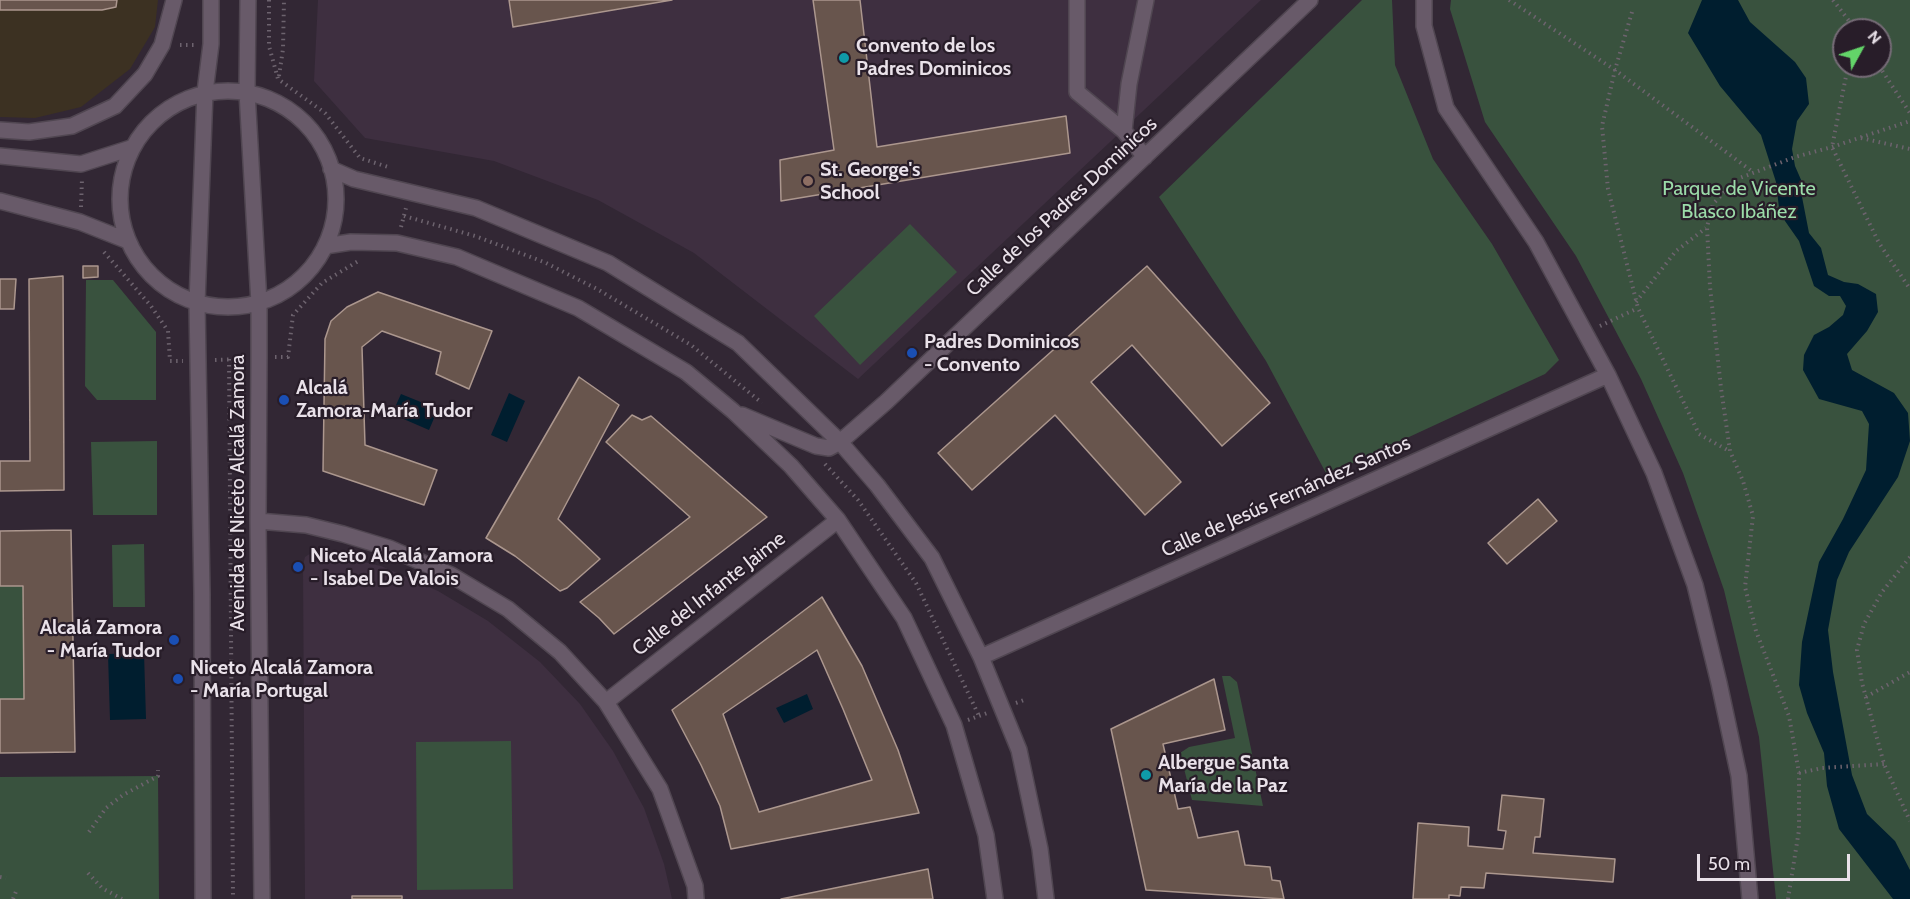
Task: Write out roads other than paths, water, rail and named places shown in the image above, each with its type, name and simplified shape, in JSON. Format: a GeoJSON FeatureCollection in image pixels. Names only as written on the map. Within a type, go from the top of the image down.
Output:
{"type":"FeatureCollection","features":[{"type":"Feature","properties":{"kind":"street"},"geometry":{"type":"LineString","coordinates":[[0,130],[29,132],[72,126],[115,106],[145,74],[162,45],[174,0]]}},
{"type":"Feature","properties":{"kind":"street"},"geometry":{"type":"LineString","coordinates":[[201,0],[211,22]]}},
{"type":"Feature","properties":{"kind":"street","name":"Avenida de Niceto Alcalá Zamora"},"geometry":{"type":"LineString","coordinates":[[203,899],[202,583],[197,303],[205,92],[211,44],[211,0]]}},
{"type":"Feature","properties":{"kind":"street","name":"Avenida de Niceto Alcalá Zamora"},"geometry":{"type":"LineString","coordinates":[[248,0],[247,92],[258,303],[262,899]]}},
{"type":"Feature","properties":{"kind":"street"},"geometry":{"type":"LineString","coordinates":[[1077,0],[1077,92],[1124,130],[1144,157]]}},
{"type":"Feature","properties":{"kind":"street"},"geometry":{"type":"LineString","coordinates":[[1124,130],[1129,84],[1146,0]]}},
{"type":"Feature","properties":{"kind":"street","name":"Calle de los Padres Dominicos"},"geometry":{"type":"LineString","coordinates":[[840,442],[886,402],[1310,0]]}},
{"type":"Feature","properties":{"kind":"street"},"geometry":{"type":"LineString","coordinates":[[1424,0],[1424,26],[1446,108],[1536,242],[1608,375],[1654,472],[1695,585],[1739,776],[1750,899]]}},
{"type":"Feature","properties":{"kind":"street"},"geometry":{"type":"LineString","coordinates":[[205,92],[247,92],[277,103],[307,125],[324,150],[331,169],[335,206],[325,246],[317,261],[300,280],[280,294],[258,303],[228,307],[197,303],[172,292],[149,273],[134,254],[128,241],[119,190],[131,148],[154,118],[179,102],[205,92]]}},
{"type":"Feature","properties":{"kind":"street"},"geometry":{"type":"LineString","coordinates":[[0,156],[81,164],[131,148]]}},
{"type":"Feature","properties":{"kind":"street"},"geometry":{"type":"LineString","coordinates":[[331,169],[354,179],[476,208],[608,263],[738,343],[840,442],[877,485],[932,558],[981,657],[1019,750],[1040,849],[1046,899]]}},
{"type":"Feature","properties":{"kind":"street"},"geometry":{"type":"LineString","coordinates":[[0,201],[80,222],[128,241]]}},
{"type":"Feature","properties":{"kind":"street"},"geometry":{"type":"LineString","coordinates":[[325,246],[351,242],[397,243],[457,257],[578,308],[686,372],[733,411],[791,466],[838,520],[904,618],[954,725],[986,835],[995,899]]}},
{"type":"Feature","properties":{"kind":"street","name":"Calle de Jesús Fernández Santos"},"geometry":{"type":"LineString","coordinates":[[981,657],[1608,375]]}},
{"type":"Feature","properties":{"kind":"street"},"geometry":{"type":"LineString","coordinates":[[733,411],[816,446],[829,448],[840,442]]}},
{"type":"Feature","properties":{"kind":"street","name":"Calle del Infante Jaime"},"geometry":{"type":"LineString","coordinates":[[606,702],[838,520]]}},
{"type":"Feature","properties":{"kind":"street"},"geometry":{"type":"LineString","coordinates":[[258,521],[306,525],[343,534],[389,548],[451,574],[508,609],[560,652],[606,702],[660,789],[695,886],[696,899]]}},
{"type":"Feature","properties":{"kind":"water"},"geometry":{"type":"Polygon","coordinates":[[[1702,0],[1738,0],[1750,22],[1795,62],[1806,78],[1809,104],[1797,121],[1792,149],[1795,166],[1805,189],[1802,197],[1809,233],[1821,248],[1828,275],[1844,282],[1858,284],[1876,294],[1878,312],[1867,331],[1847,354],[1852,370],[1894,393],[1908,413],[1910,441],[1898,477],[1849,552],[1837,580],[1828,630],[1833,672],[1852,775],[1867,814],[1895,841],[1910,870],[1910,899],[1893,899],[1839,829],[1827,786],[1824,753],[1807,713],[1799,685],[1802,642],[1819,562],[1843,519],[1866,470],[1869,424],[1862,411],[1819,399],[1803,370],[1804,355],[1814,335],[1829,327],[1843,315],[1846,306],[1840,296],[1829,296],[1814,286],[1799,241],[1779,208],[1776,182],[1761,135],[1720,86],[1688,33],[1702,0]]]}},
{"type":"Feature","properties":{"kind":"water"},"geometry":{"type":"Polygon","coordinates":[[[509,393],[525,401],[507,442],[491,435],[509,393]]]}},
{"type":"Feature","properties":{"kind":"water"},"geometry":{"type":"Polygon","coordinates":[[[401,394],[438,409],[429,430],[392,414],[401,394]]]}},
{"type":"Feature","properties":{"kind":"water"},"geometry":{"type":"Polygon","coordinates":[[[144,653],[146,719],[110,720],[108,654],[144,653]]]}},
{"type":"Feature","properties":{"kind":"water"},"geometry":{"type":"Polygon","coordinates":[[[807,694],[813,709],[784,723],[776,708],[807,694]]]}},
{"type":"Feature","properties":{"kind":"place","name":"Convento de los Padres Dominicos"},"geometry":{"type":"Point","coordinates":[844,58]}},
{"type":"Feature","properties":{"kind":"place","name":"St. George's School"},"geometry":{"type":"Point","coordinates":[808,181]}},
{"type":"Feature","properties":{"kind":"place","name":"Padres Dominicos - Convento"},"geometry":{"type":"Point","coordinates":[912,353]}},
{"type":"Feature","properties":{"kind":"place","name":"Alcalá Zamora-María Tudor"},"geometry":{"type":"Point","coordinates":[284,400]}},
{"type":"Feature","properties":{"kind":"place","name":"Niceto Alcalá Zamora - Isabel De Valois"},"geometry":{"type":"Point","coordinates":[298,567]}},
{"type":"Feature","properties":{"kind":"place","name":"Alcalá Zamora - María Tudor"},"geometry":{"type":"Point","coordinates":[174,640]}},
{"type":"Feature","properties":{"kind":"place","name":"Niceto Alcalá Zamora - María Portugal"},"geometry":{"type":"Point","coordinates":[178,679]}},
{"type":"Feature","properties":{"kind":"place","name":"Albergue Santa María de la Paz"},"geometry":{"type":"Point","coordinates":[1146,775]}},
{"type":"Feature","properties":{"kind":"park label","name":"Parque de Vicente Blasco Ibáñez"},"geometry":{"type":"Point","coordinates":[1739,200]}}]}
